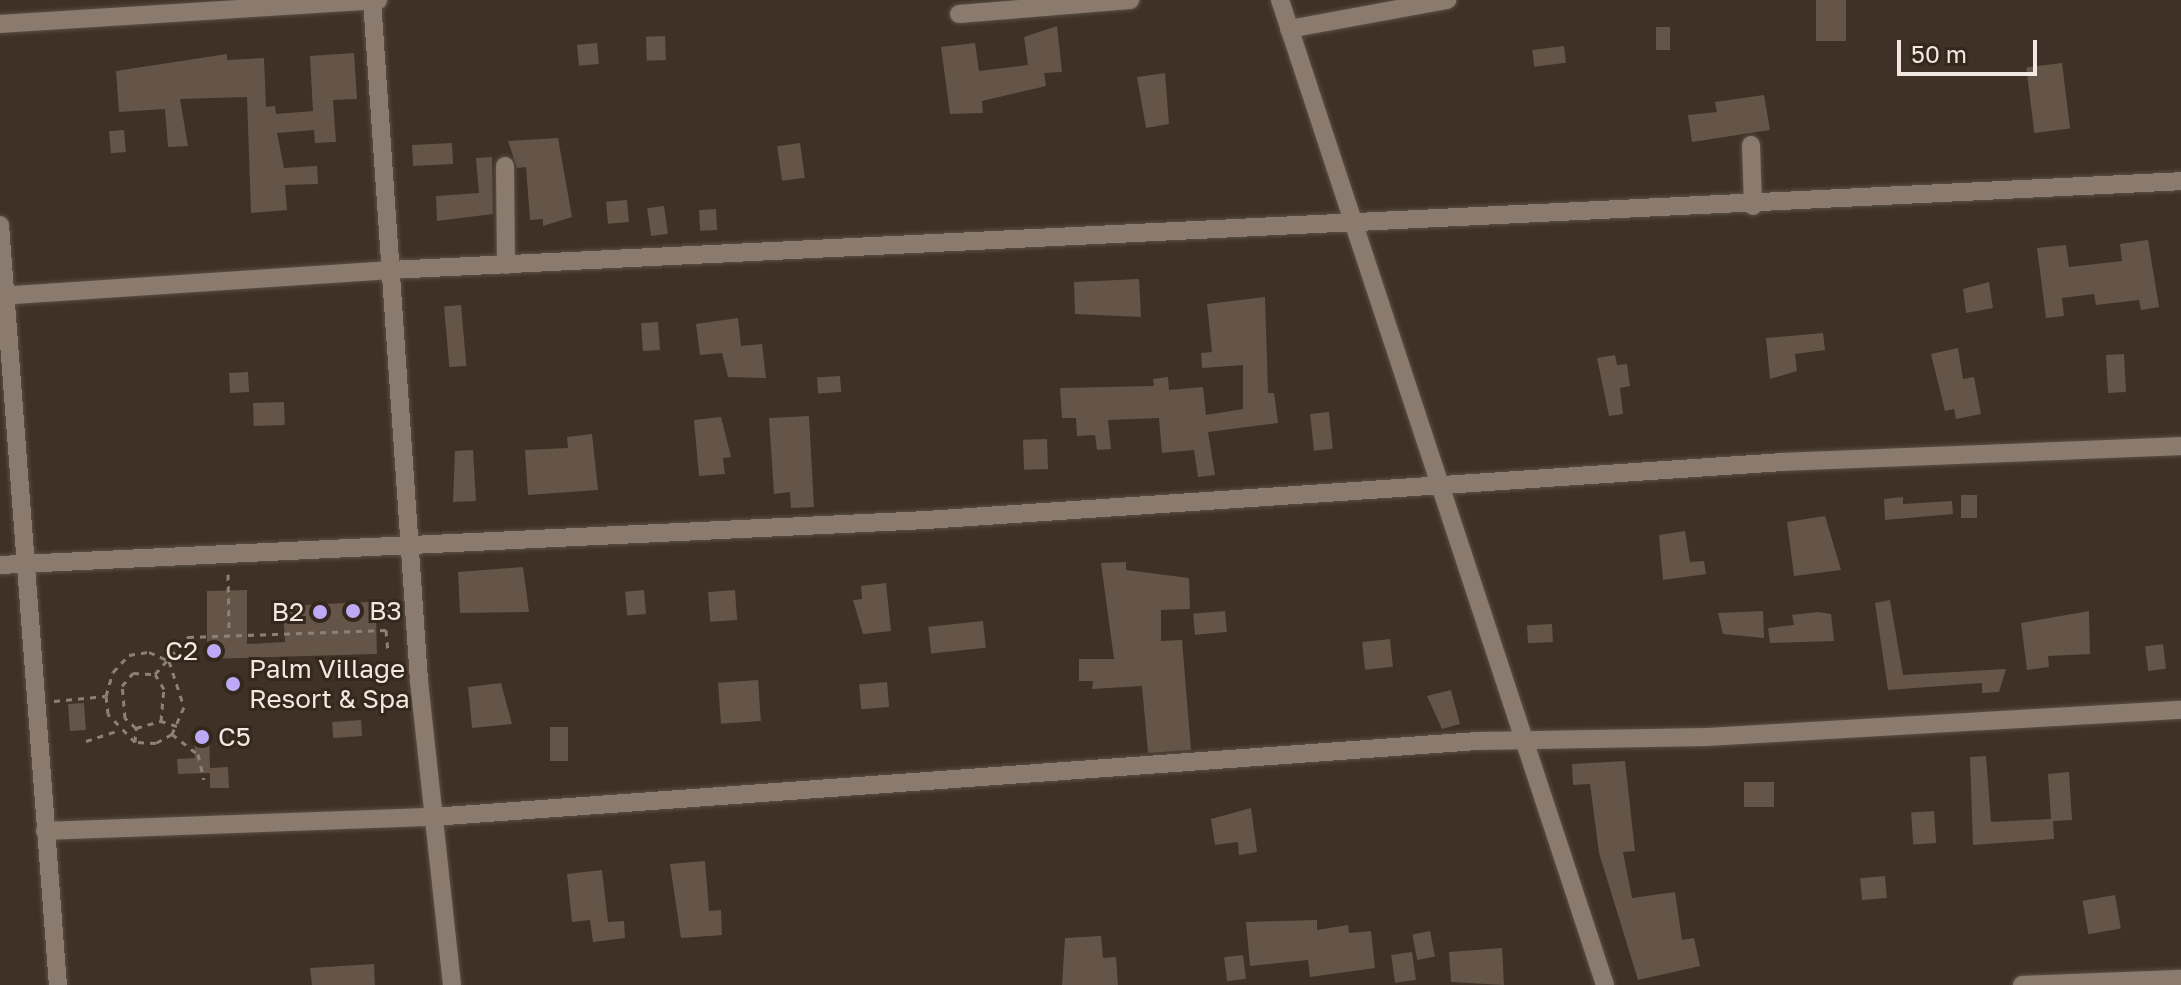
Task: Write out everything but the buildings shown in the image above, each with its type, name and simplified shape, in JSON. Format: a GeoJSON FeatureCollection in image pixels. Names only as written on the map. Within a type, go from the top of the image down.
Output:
{"type":"FeatureCollection","features":[{"type":"Feature","properties":{"kind":"street"},"geometry":{"type":"LineString","coordinates":[[372,0],[432,817],[452,985]]}},
{"type":"Feature","properties":{"kind":"street"},"geometry":{"type":"LineString","coordinates":[[0,24],[378,0]]}},
{"type":"Feature","properties":{"kind":"street"},"geometry":{"type":"LineString","coordinates":[[959,14],[1130,0]]}},
{"type":"Feature","properties":{"kind":"street"},"geometry":{"type":"LineString","coordinates":[[1280,0],[1350,226],[1435,483],[1528,739],[1605,985]]}},
{"type":"Feature","properties":{"kind":"street"},"geometry":{"type":"LineString","coordinates":[[1289,29],[1447,0]]}},
{"type":"Feature","properties":{"kind":"street"},"geometry":{"type":"LineString","coordinates":[[1751,145],[1753,206]]}},
{"type":"Feature","properties":{"kind":"street"},"geometry":{"type":"LineString","coordinates":[[505,166],[506,265]]}},
{"type":"Feature","properties":{"kind":"street"},"geometry":{"type":"LineString","coordinates":[[2,296],[390,270],[1753,206],[2181,181]]}},
{"type":"Feature","properties":{"kind":"street"},"geometry":{"type":"LineString","coordinates":[[0,225],[2,296],[58,985]]}},
{"type":"Feature","properties":{"kind":"street"},"geometry":{"type":"LineString","coordinates":[[0,565],[228,558],[412,545],[926,520],[1435,483],[2181,446]]}},
{"type":"Feature","properties":{"kind":"street"},"geometry":{"type":"LineString","coordinates":[[45,831],[432,817],[1528,739],[1707,737],[2181,710]]}},
{"type":"Feature","properties":{"kind":"street"},"geometry":{"type":"LineString","coordinates":[[2022,985],[2181,979]]}},
{"type":"Feature","properties":{"kind":"path"},"geometry":{"type":"LineString","coordinates":[[228,558],[229,635]]}},
{"type":"Feature","properties":{"kind":"path"},"geometry":{"type":"LineString","coordinates":[[136,728],[125,718],[122,686],[133,673],[155,674],[188,637],[386,630],[388,652]]}},
{"type":"Feature","properties":{"kind":"path"},"geometry":{"type":"LineString","coordinates":[[149,652],[169,661],[184,707],[179,726],[156,743],[135,742],[119,730],[108,714],[106,696],[113,672],[129,655],[149,652]]}},
{"type":"Feature","properties":{"kind":"path"},"geometry":{"type":"LineString","coordinates":[[155,674],[164,689],[161,721]]}},
{"type":"Feature","properties":{"kind":"path"},"geometry":{"type":"LineString","coordinates":[[34,702],[106,696]]}},
{"type":"Feature","properties":{"kind":"path"},"geometry":{"type":"LineString","coordinates":[[136,728],[161,721],[179,726]]}},
{"type":"Feature","properties":{"kind":"path"},"geometry":{"type":"LineString","coordinates":[[135,742],[136,728]]}},
{"type":"Feature","properties":{"kind":"path"},"geometry":{"type":"LineString","coordinates":[[86,741],[119,730]]}},
{"type":"Feature","properties":{"kind":"path"},"geometry":{"type":"LineString","coordinates":[[172,734],[198,754],[204,779]]}},
{"type":"Feature","properties":{"kind":"place","name":"B3"},"geometry":{"type":"Point","coordinates":[353,611]}},
{"type":"Feature","properties":{"kind":"place","name":"B2"},"geometry":{"type":"Point","coordinates":[320,612]}},
{"type":"Feature","properties":{"kind":"place","name":"C2"},"geometry":{"type":"Point","coordinates":[214,651]}},
{"type":"Feature","properties":{"kind":"place","name":"Palm Village Resort & Spa"},"geometry":{"type":"Point","coordinates":[233,684]}},
{"type":"Feature","properties":{"kind":"place","name":"C5"},"geometry":{"type":"Point","coordinates":[202,737]}}]}
